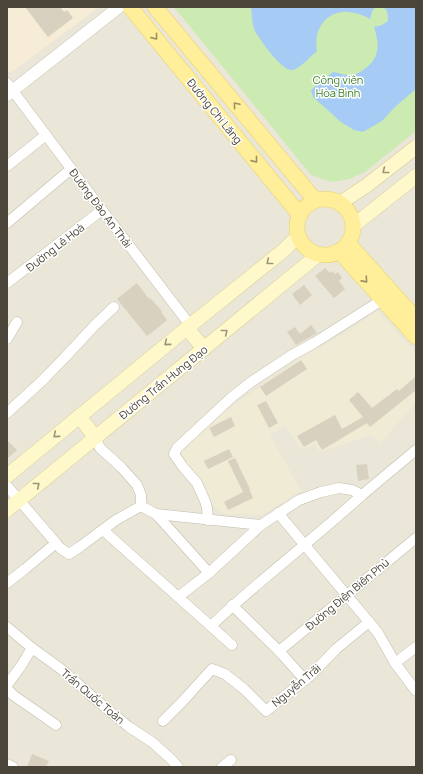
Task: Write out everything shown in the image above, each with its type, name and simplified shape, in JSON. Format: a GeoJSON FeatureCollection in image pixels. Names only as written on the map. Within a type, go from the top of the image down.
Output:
{"type":"FeatureCollection","features":[{"type":"Feature","properties":{"kind":"main road","name":"Đường Chi Lăng"},"geometry":{"type":"LineString","coordinates":[[130,7],[299,214]]}},
{"type":"Feature","properties":{"kind":"main road","name":"Đường Chi Lăng"},"geometry":{"type":"LineString","coordinates":[[155,7],[315,200]]}},
{"type":"Feature","properties":{"kind":"main road"},"geometry":{"type":"LineString","coordinates":[[340,203],[366,186],[416,147]]}},
{"type":"Feature","properties":{"kind":"main road"},"geometry":{"type":"LineString","coordinates":[[353,226],[416,176]]}},
{"type":"Feature","properties":{"kind":"main road"},"geometry":{"type":"LineString","coordinates":[[328,198],[340,203],[349,212],[352,221],[352,235],[343,247],[329,255],[314,253],[302,244],[298,236],[296,225],[299,214],[306,206],[315,200],[328,198]]}},
{"type":"Feature","properties":{"kind":"main road"},"geometry":{"type":"LineString","coordinates":[[7,476],[188,326],[284,250],[298,236]]}},
{"type":"Feature","properties":{"kind":"main road"},"geometry":{"type":"LineString","coordinates":[[343,247],[382,300],[416,337]]}},
{"type":"Feature","properties":{"kind":"main road"},"geometry":{"type":"LineString","coordinates":[[343,247],[416,319]]}},
{"type":"Feature","properties":{"kind":"main road","name":"Đường Trần Hưng Đạo"},"geometry":{"type":"LineString","coordinates":[[7,510],[319,254]]}},
{"type":"Feature","properties":{"kind":"main road"},"geometry":{"type":"LineString","coordinates":[[188,326],[204,349]]}},
{"type":"Feature","properties":{"kind":"main road"},"geometry":{"type":"LineString","coordinates":[[79,416],[96,437]]}},
{"type":"Feature","properties":{"kind":"street"},"geometry":{"type":"LineString","coordinates":[[9,89],[119,7]]}},
{"type":"Feature","properties":{"kind":"street","name":"Đường Đào An Thái"},"geometry":{"type":"LineString","coordinates":[[9,89],[46,135],[188,326]]}},
{"type":"Feature","properties":{"kind":"street"},"geometry":{"type":"LineString","coordinates":[[7,166],[46,135]]}},
{"type":"Feature","properties":{"kind":"street"},"geometry":{"type":"LineString","coordinates":[[7,223],[71,169]]}},
{"type":"Feature","properties":{"kind":"street","name":"Đường Lê Hoà"},"geometry":{"type":"LineString","coordinates":[[7,283],[102,210]]}},
{"type":"Feature","properties":{"kind":"street"},"geometry":{"type":"LineString","coordinates":[[208,520],[208,508],[205,500],[197,483],[174,454],[177,448],[232,397],[251,382],[382,300]]}},
{"type":"Feature","properties":{"kind":"street"},"geometry":{"type":"LineString","coordinates":[[7,413],[43,380],[114,307]]}},
{"type":"Feature","properties":{"kind":"street"},"geometry":{"type":"LineString","coordinates":[[7,339],[17,322]]}},
{"type":"Feature","properties":{"kind":"street"},"geometry":{"type":"LineString","coordinates":[[96,437],[100,448],[121,466],[138,485],[141,495],[141,506]]}},
{"type":"Feature","properties":{"kind":"street"},"geometry":{"type":"LineString","coordinates":[[211,626],[232,606],[416,450]]}},
{"type":"Feature","properties":{"kind":"street"},"geometry":{"type":"LineString","coordinates":[[7,486],[56,544],[69,554],[116,520],[141,506]]}},
{"type":"Feature","properties":{"kind":"street"},"geometry":{"type":"LineString","coordinates":[[178,597],[209,572],[261,525],[299,500],[321,492],[339,488],[352,490],[362,495]]}},
{"type":"Feature","properties":{"kind":"street"},"geometry":{"type":"LineString","coordinates":[[141,506],[156,514],[209,572]]}},
{"type":"Feature","properties":{"kind":"street"},"geometry":{"type":"LineString","coordinates":[[278,513],[378,633],[395,663],[416,691]]}},
{"type":"Feature","properties":{"kind":"street"},"geometry":{"type":"LineString","coordinates":[[156,514],[261,525]]}},
{"type":"Feature","properties":{"kind":"street"},"geometry":{"type":"LineString","coordinates":[[103,530],[232,645]]}},
{"type":"Feature","properties":{"kind":"street","name":"Đường Điện Biên Phủ"},"geometry":{"type":"LineString","coordinates":[[279,651],[416,538]]}},
{"type":"Feature","properties":{"kind":"street"},"geometry":{"type":"LineString","coordinates":[[7,583],[56,544]]}},
{"type":"Feature","properties":{"kind":"street"},"geometry":{"type":"LineString","coordinates":[[232,606],[279,651],[305,680]]}},
{"type":"Feature","properties":{"kind":"street","name":"Nguyễn Trãi"},"geometry":{"type":"LineString","coordinates":[[163,721],[212,669],[225,674],[244,689],[266,711],[311,675],[336,649],[368,622]]}},
{"type":"Feature","properties":{"kind":"street","name":"Trần Quốc Toản"},"geometry":{"type":"LineString","coordinates":[[8,629],[61,669],[129,727],[152,742],[178,767]]}},
{"type":"Feature","properties":{"kind":"street"},"geometry":{"type":"LineString","coordinates":[[395,663],[416,647]]}},
{"type":"Feature","properties":{"kind":"street"},"geometry":{"type":"LineString","coordinates":[[32,648],[7,685],[7,690],[56,725]]}},
{"type":"Feature","properties":{"kind":"street"},"geometry":{"type":"LineString","coordinates":[[222,767],[231,760]]}},
{"type":"Feature","properties":{"kind":"street"},"geometry":{"type":"LineString","coordinates":[[7,764],[13,767]]}},
{"type":"Feature","properties":{"kind":"shaded area"},"geometry":{"type":"Polygon","coordinates":[[[7,7],[416,7],[416,767],[7,767],[7,7]]]}},
{"type":"Feature","properties":{"kind":"shaded area"},"geometry":{"type":"Polygon","coordinates":[[[7,7],[99,7],[12,72],[7,72],[7,7]]]}},
{"type":"Feature","properties":{"kind":"shaded area"},"geometry":{"type":"Polygon","coordinates":[[[377,310],[416,353],[416,402],[381,443],[371,435],[320,452],[314,444],[302,450],[285,426],[270,435],[301,491],[262,515],[224,514],[215,508],[180,452],[223,413],[243,398],[303,356],[350,330],[377,310]]]}},
{"type":"Feature","properties":{"kind":"green space","name":"Công viên Hòa Bình"},"geometry":{"type":"Polygon","coordinates":[[[174,7],[416,7],[416,131],[365,172],[349,179],[331,182],[311,175],[174,7]]]}},
{"type":"Feature","properties":{"kind":"water"},"geometry":{"type":"Polygon","coordinates":[[[251,7],[377,7],[373,10],[370,19],[360,14],[349,12],[334,14],[328,18],[319,29],[316,43],[317,51],[296,69],[289,70],[278,61],[255,31],[251,7]]]}},
{"type":"Feature","properties":{"kind":"water"},"geometry":{"type":"Polygon","coordinates":[[[382,7],[416,7],[416,89],[396,106],[382,121],[363,132],[354,130],[341,122],[313,97],[311,90],[333,72],[354,75],[366,68],[371,63],[378,49],[374,27],[382,25],[388,21],[387,12],[382,7]]]}},
{"type":"Feature","properties":{"kind":"building"},"geometry":{"type":"Polygon","coordinates":[[[25,7],[60,7],[64,12],[67,10],[73,18],[48,37],[25,7]]]}},
{"type":"Feature","properties":{"kind":"building"},"geometry":{"type":"Polygon","coordinates":[[[325,268],[330,273],[332,271],[335,274],[338,272],[342,278],[339,281],[345,289],[334,298],[315,276],[325,268]]]}},
{"type":"Feature","properties":{"kind":"building"},"geometry":{"type":"Polygon","coordinates":[[[137,283],[149,299],[150,298],[162,311],[161,312],[167,320],[147,336],[117,299],[137,283]]]}},
{"type":"Feature","properties":{"kind":"building"},"geometry":{"type":"Polygon","coordinates":[[[304,285],[312,295],[300,305],[292,294],[304,285]]]}},
{"type":"Feature","properties":{"kind":"building"},"geometry":{"type":"Polygon","coordinates":[[[311,325],[317,333],[296,345],[287,332],[295,327],[300,334],[311,325]]]}},
{"type":"Feature","properties":{"kind":"building"},"geometry":{"type":"Polygon","coordinates":[[[301,360],[307,369],[266,396],[260,387],[301,360]]]}},
{"type":"Feature","properties":{"kind":"building"},"geometry":{"type":"Polygon","coordinates":[[[416,376],[416,390],[370,427],[367,423],[322,450],[316,440],[304,447],[297,436],[335,415],[342,429],[363,417],[349,400],[358,392],[372,408],[397,389],[399,391],[416,376]]]}},
{"type":"Feature","properties":{"kind":"building"},"geometry":{"type":"Polygon","coordinates":[[[266,401],[278,423],[269,428],[257,405],[266,401]]]}},
{"type":"Feature","properties":{"kind":"building"},"geometry":{"type":"Polygon","coordinates":[[[231,417],[235,426],[214,437],[209,428],[231,417]]]}},
{"type":"Feature","properties":{"kind":"building"},"geometry":{"type":"Polygon","coordinates":[[[7,440],[17,450],[7,459],[7,440]]]}},
{"type":"Feature","properties":{"kind":"building"},"geometry":{"type":"Polygon","coordinates":[[[229,449],[233,457],[208,469],[204,461],[229,449]]]}},
{"type":"Feature","properties":{"kind":"building"},"geometry":{"type":"Polygon","coordinates":[[[235,458],[253,498],[228,510],[224,502],[243,492],[228,461],[235,458]]]}},
{"type":"Feature","properties":{"kind":"building"},"geometry":{"type":"Polygon","coordinates":[[[367,464],[369,479],[358,481],[356,465],[367,464]]]}},
{"type":"Feature","properties":{"kind":"building"},"geometry":{"type":"Polygon","coordinates":[[[32,754],[49,761],[46,767],[27,767],[32,754]]]}}]}
